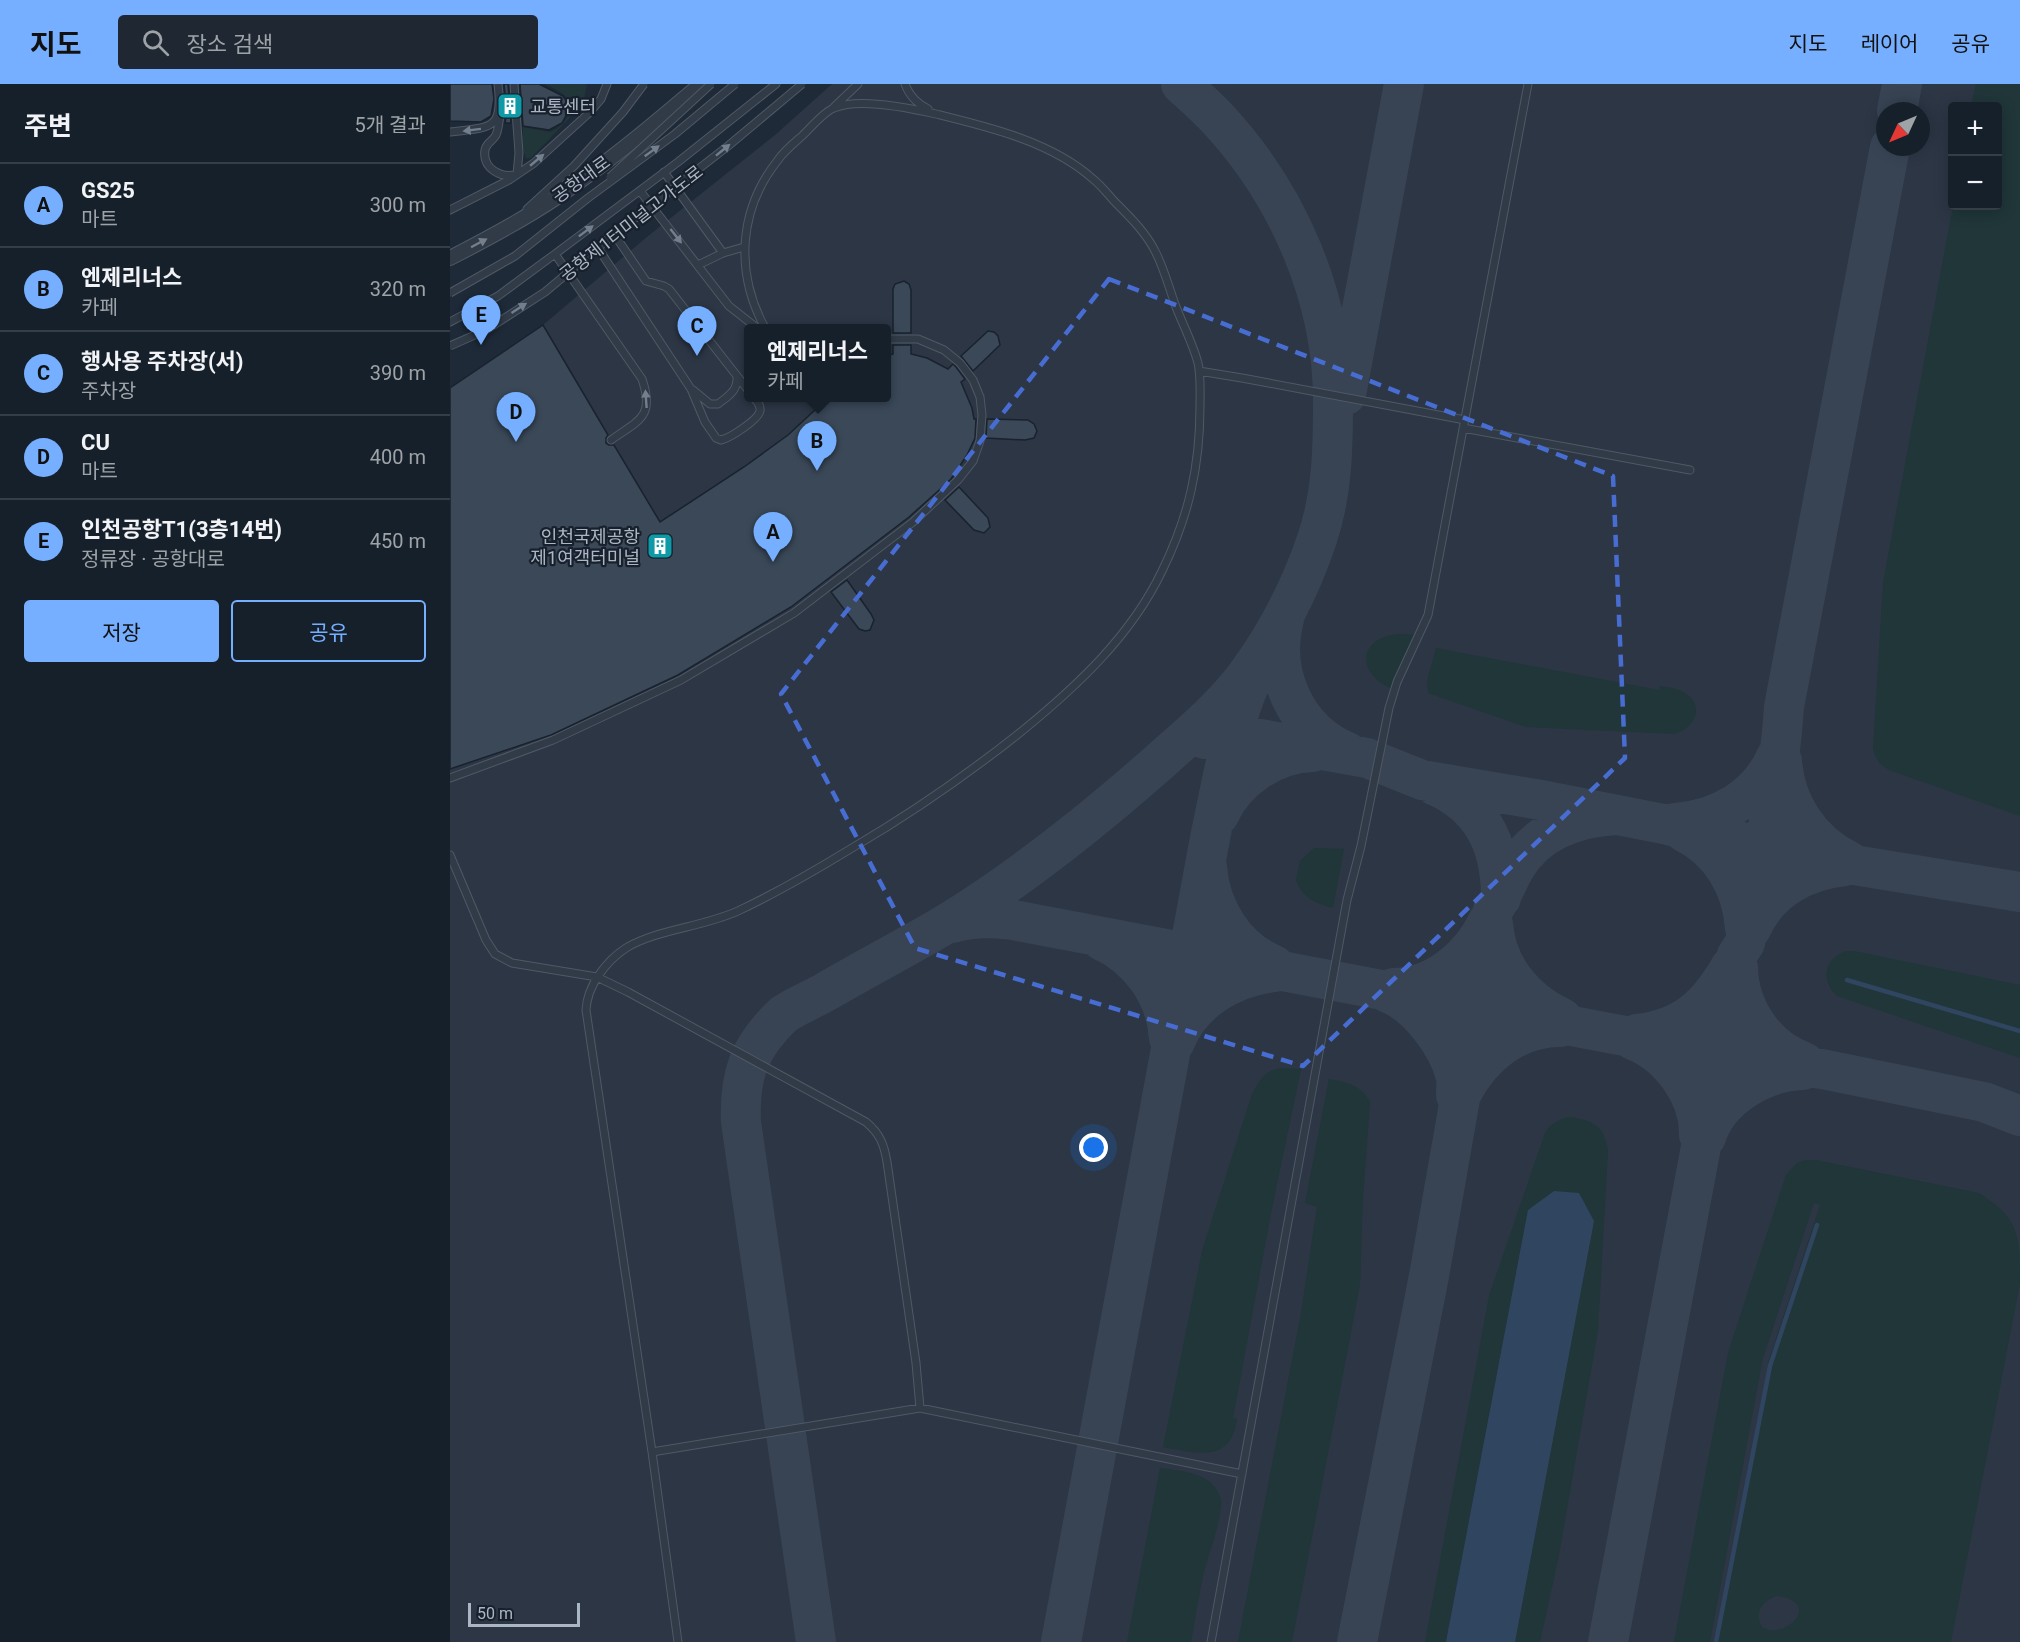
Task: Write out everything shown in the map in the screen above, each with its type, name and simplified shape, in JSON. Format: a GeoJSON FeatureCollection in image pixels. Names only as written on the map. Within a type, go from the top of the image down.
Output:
{"type":"FeatureCollection","features":[{"type":"Feature","properties":{"kind":"street","name":"공항대로"},"geometry":{"type":"LineString","coordinates":[[450,258],[508,228],[580,181],[701,84]]}},
{"type":"Feature","properties":{"kind":"lane"},"geometry":{"type":"LineString","coordinates":[[498,84],[501,111],[496,135],[485,149],[486,158],[498,174],[507,176],[517,174]]}},
{"type":"Feature","properties":{"kind":"lane"},"geometry":{"type":"LineString","coordinates":[[514,84],[519,153],[517,174]]}},
{"type":"Feature","properties":{"kind":"lane"},"geometry":{"type":"LineString","coordinates":[[450,210],[534,163],[589,112],[601,99],[607,84]]}},
{"type":"Feature","properties":{"kind":"lane"},"geometry":{"type":"LineString","coordinates":[[508,228],[574,166],[623,112],[644,84]]}},
{"type":"Feature","properties":{"kind":"lane"},"geometry":{"type":"LineString","coordinates":[[588,198],[711,84]]}},
{"type":"Feature","properties":{"kind":"lane"},"geometry":{"type":"LineString","coordinates":[[450,293],[515,256],[588,198],[675,134],[735,84]]}},
{"type":"Feature","properties":{"kind":"lane"},"geometry":{"type":"LineString","coordinates":[[450,322],[498,296],[640,191],[776,84]]}},
{"type":"Feature","properties":{"kind":"lane","name":"공항제1터미널고가도로"},"geometry":{"type":"LineString","coordinates":[[450,346],[486,330],[545,292],[802,84]]}},
{"type":"Feature","properties":{"kind":"lane"},"geometry":{"type":"LineString","coordinates":[[763,324],[751,295],[744,264],[749,214],[760,188],[778,158],[858,84]]}},
{"type":"Feature","properties":{"kind":"lane"},"geometry":{"type":"LineString","coordinates":[[905,84],[921,106],[938,115]]}},
{"type":"Feature","properties":{"kind":"lane"},"geometry":{"type":"LineString","coordinates":[[1211,1642],[1347,900],[1361,846],[1394,691],[1428,615],[1528,84]]}},
{"type":"Feature","properties":{"kind":"lane"},"geometry":{"type":"LineString","coordinates":[[678,1642],[652,1452],[585,1010],[586,995],[597,977],[622,950],[641,940],[717,921],[741,910],[896,822],[976,768],[1086,676],[1121,635],[1163,571],[1190,502],[1199,448],[1198,364],[1155,250],[1131,218],[1091,177],[1056,155],[1023,139],[991,128],[885,104],[833,108]]}},
{"type":"Feature","properties":{"kind":"lane"},"geometry":{"type":"LineString","coordinates":[[450,132],[484,128],[496,120],[501,111]]}},
{"type":"Feature","properties":{"kind":"lane"},"geometry":{"type":"LineString","coordinates":[[664,172],[723,253]]}},
{"type":"Feature","properties":{"kind":"lane"},"geometry":{"type":"LineString","coordinates":[[640,191],[729,306],[752,324]]}},
{"type":"Feature","properties":{"kind":"lane"},"geometry":{"type":"LineString","coordinates":[[614,234],[646,281],[669,289],[744,385]]}},
{"type":"Feature","properties":{"kind":"lane"},"geometry":{"type":"LineString","coordinates":[[698,265],[723,253],[744,247]]}},
{"type":"Feature","properties":{"kind":"lane"},"geometry":{"type":"LineString","coordinates":[[598,248],[691,389],[705,422],[716,438],[727,439],[756,419],[760,413],[760,405],[757,402]]}},
{"type":"Feature","properties":{"kind":"lane"},"geometry":{"type":"LineString","coordinates":[[555,254],[642,380],[648,396],[647,411],[639,421],[612,440]]}},
{"type":"Feature","properties":{"kind":"lane"},"geometry":{"type":"LineString","coordinates":[[450,778],[553,740],[681,680],[794,613],[913,522],[958,480],[973,461],[980,441],[982,415],[980,397],[973,380],[960,363],[944,350],[918,339],[891,339]]}},
{"type":"Feature","properties":{"kind":"lane"},"geometry":{"type":"LineString","coordinates":[[1199,371],[1465,420]]}},
{"type":"Feature","properties":{"kind":"lane"},"geometry":{"type":"LineString","coordinates":[[691,389],[714,405],[734,391],[737,376]]}},
{"type":"Feature","properties":{"kind":"lane"},"geometry":{"type":"LineString","coordinates":[[1463,428],[1690,470]]}},
{"type":"Feature","properties":{"kind":"lane"},"geometry":{"type":"LineString","coordinates":[[450,855],[486,940],[495,954],[512,963],[597,977],[639,997],[866,1122],[880,1135],[884,1143],[887,1162],[916,1364],[920,1408]]}},
{"type":"Feature","properties":{"kind":"lane"},"geometry":{"type":"LineString","coordinates":[[652,1452],[920,1408],[1242,1474]]}},
{"type":"Feature","properties":{"kind":"highlighted area"},"geometry":{"type":"Polygon","coordinates":[[[1109,279],[1613,476],[1625,758],[1303,1066],[915,948],[781,694],[1109,279]]]}},
{"type":"Feature","properties":{"kind":"shaded area"},"geometry":{"type":"Polygon","coordinates":[[[832,84],[2020,84],[2020,1642],[450,1642],[450,387],[543,325],[648,236],[775,135],[832,84]]]}},
{"type":"Feature","properties":{"kind":"green space"},"geometry":{"type":"Polygon","coordinates":[[[545,84],[587,84],[583,104],[531,158],[526,158],[522,147],[523,127],[550,132],[565,121],[570,110],[568,99],[545,84]]]}},
{"type":"Feature","properties":{"kind":"green space"},"geometry":{"type":"Polygon","coordinates":[[[1976,84],[2020,84],[2020,816],[1889,770],[1878,761],[1873,748],[1883,583],[1952,210],[2002,210],[2002,102],[1972,102],[1976,84]]]}},
{"type":"Feature","properties":{"kind":"green space"},"geometry":{"type":"Polygon","coordinates":[[[1400,634],[1418,635],[1392,689],[1372,674],[1366,657],[1369,649],[1376,642],[1400,634]]]}},
{"type":"Feature","properties":{"kind":"green space"},"geometry":{"type":"Polygon","coordinates":[[[1436,648],[1659,690],[1660,686],[1675,689],[1690,697],[1696,709],[1696,715],[1688,726],[1675,734],[1526,727],[1428,693],[1427,681],[1436,648]]]}},
{"type":"Feature","properties":{"kind":"green space"},"geometry":{"type":"Polygon","coordinates":[[[1314,848],[1344,849],[1333,908],[1310,899],[1296,880],[1300,861],[1314,848]]]}},
{"type":"Feature","properties":{"kind":"green space"},"geometry":{"type":"Polygon","coordinates":[[[1846,951],[2020,985],[2020,1058],[1837,996],[1828,983],[1827,970],[1833,959],[1846,951]]]}},
{"type":"Feature","properties":{"kind":"green space"},"geometry":{"type":"Polygon","coordinates":[[[1281,1068],[1301,1069],[1271,1213],[1233,1418],[1237,1419],[1233,1433],[1228,1443],[1210,1452],[1199,1453],[1163,1447],[1202,1251],[1252,1094],[1267,1074],[1281,1068]]]}},
{"type":"Feature","properties":{"kind":"green space"},"geometry":{"type":"Polygon","coordinates":[[[1329,1079],[1358,1088],[1370,1102],[1360,1285],[1292,1642],[1238,1642],[1301,1313],[1317,1207],[1305,1203],[1329,1079]]]}},
{"type":"Feature","properties":{"kind":"green space"},"geometry":{"type":"Polygon","coordinates":[[[1572,1117],[1597,1126],[1604,1135],[1608,1150],[1598,1330],[1559,1555],[1540,1642],[1515,1642],[1594,1221],[1528,1210],[1446,1642],[1425,1642],[1489,1296],[1545,1133],[1556,1122],[1572,1117]]]}},
{"type":"Feature","properties":{"kind":"green space"},"geometry":{"type":"Polygon","coordinates":[[[1816,1160],[1979,1193],[2003,1211],[2015,1230],[2018,1241],[2020,1283],[1951,1642],[1716,1642],[1769,1360],[1820,1205],[1814,1203],[1763,1358],[1710,1642],[1674,1642],[1728,1353],[1786,1175],[1797,1163],[1816,1160]],[[1778,1596],[1764,1603],[1759,1612],[1759,1622],[1762,1627],[1770,1630],[1780,1629],[1795,1620],[1799,1613],[1798,1606],[1792,1600],[1778,1596]]]}},
{"type":"Feature","properties":{"kind":"green space"},"geometry":{"type":"Polygon","coordinates":[[[1160,1468],[1194,1474],[1210,1482],[1220,1496],[1220,1512],[1203,1577],[1191,1642],[1127,1642],[1160,1468]]]}},
{"type":"Feature","properties":{"kind":"water"},"geometry":{"type":"Polygon","coordinates":[[[1554,1191],[1579,1193],[1594,1221],[1515,1642],[1446,1642],[1528,1210],[1554,1191]]]}},
{"type":"Feature","properties":{"kind":"building"},"geometry":{"type":"Polygon","coordinates":[[[450,84],[492,84],[494,99],[491,116],[481,122],[450,121],[450,84]]]}},
{"type":"Feature","properties":{"kind":"building"},"geometry":{"type":"Polygon","coordinates":[[[504,84],[508,84],[511,123],[505,123],[507,112],[504,84]]]}},
{"type":"Feature","properties":{"kind":"building"},"geometry":{"type":"Polygon","coordinates":[[[520,84],[539,84],[563,96],[569,105],[569,110],[562,123],[549,130],[523,126],[520,84]]]}},
{"type":"Feature","properties":{"kind":"building"},"geometry":{"type":"Polygon","coordinates":[[[904,281],[909,284],[911,290],[911,333],[893,333],[893,289],[895,284],[904,281]]]}},
{"type":"Feature","properties":{"kind":"building","name":"인천국제공항 제1여객터미널"},"geometry":{"type":"Polygon","coordinates":[[[543,325],[608,435],[606,443],[614,445],[660,522],[788,435],[824,402],[891,402],[893,345],[911,345],[911,354],[927,358],[948,369],[953,364],[956,367],[965,379],[961,382],[974,419],[976,419],[975,438],[951,479],[937,492],[909,517],[791,607],[678,675],[551,735],[450,769],[450,388],[543,325]]]}},
{"type":"Feature","properties":{"kind":"building"},"geometry":{"type":"Polygon","coordinates":[[[988,331],[998,336],[1000,345],[973,371],[961,356],[988,331]]]}},
{"type":"Feature","properties":{"kind":"building"},"geometry":{"type":"Polygon","coordinates":[[[987,419],[1028,420],[1034,424],[1037,431],[1034,438],[1025,440],[986,438],[987,419]]]}},
{"type":"Feature","properties":{"kind":"building"},"geometry":{"type":"Polygon","coordinates":[[[959,487],[988,518],[990,527],[984,533],[974,530],[945,500],[959,487]]]}},
{"type":"Feature","properties":{"kind":"building"},"geometry":{"type":"Polygon","coordinates":[[[847,580],[874,620],[870,630],[859,629],[831,592],[847,580]]]}},
{"type":"Feature","properties":{"kind":"waterway"},"geometry":{"type":"LineString","coordinates":[[1847,980],[2020,1031]]}},
{"type":"Feature","properties":{"kind":"waterway"},"geometry":{"type":"LineString","coordinates":[[1716,1642],[1770,1366],[1817,1225]]}},
{"type":"Feature","properties":{"kind":"taxiway"},"geometry":{"type":"LineString","coordinates":[[816,1642],[741,1122],[744,1076],[754,1050],[784,1014],[941,927],[998,890],[1053,850],[1158,763],[1204,721],[1246,676],[1277,627],[1303,575],[1317,539],[1326,506],[1331,472],[1333,404],[1331,365],[1325,326],[1315,287],[1302,250],[1265,180],[1217,118],[1181,84]]}},
{"type":"Feature","properties":{"kind":"taxiway"},"geometry":{"type":"LineString","coordinates":[[1346,395],[1404,84]]}},
{"type":"Feature","properties":{"kind":"taxiway"},"geometry":{"type":"LineString","coordinates":[[1899,102],[1902,84]]}},
{"type":"Feature","properties":{"kind":"taxiway"},"geometry":{"type":"LineString","coordinates":[[1608,1642],[1737,955],[1745,943],[1768,825],[1782,737],[1784,707],[1888,156]]}},
{"type":"Feature","properties":{"kind":"taxiway"},"geometry":{"type":"LineString","coordinates":[[1284,619],[1281,659],[1284,679],[1291,697],[1313,729],[1329,742],[1347,752]]}},
{"type":"Feature","properties":{"kind":"taxiway"},"geometry":{"type":"LineString","coordinates":[[1061,1642],[1211,833],[1232,737],[1251,681]]}},
{"type":"Feature","properties":{"kind":"taxiway"},"geometry":{"type":"LineString","coordinates":[[1205,739],[1232,735],[1243,736],[1367,758],[1422,780],[1547,801],[1860,866],[2020,892]]}},
{"type":"Feature","properties":{"kind":"taxiway"},"geometry":{"type":"LineString","coordinates":[[1219,815],[1235,790],[1257,770],[1284,757],[1313,752]]}},
{"type":"Feature","properties":{"kind":"taxiway"},"geometry":{"type":"LineString","coordinates":[[1675,823],[1706,817],[1735,804],[1759,784],[1776,757]]}},
{"type":"Feature","properties":{"kind":"taxiway"},"geometry":{"type":"LineString","coordinates":[[1782,761],[1788,792],[1802,820],[1822,843],[1849,861]]}},
{"type":"Feature","properties":{"kind":"taxiway"},"geometry":{"type":"LineString","coordinates":[[1434,785],[1465,804],[1486,830],[1497,861],[1501,898]]}},
{"type":"Feature","properties":{"kind":"taxiway"},"geometry":{"type":"LineString","coordinates":[[1357,1642],[1429,1276],[1493,910],[1515,868],[1534,844],[1546,835],[1573,823],[1602,816],[1618,815]]}},
{"type":"Feature","properties":{"kind":"taxiway"},"geometry":{"type":"LineString","coordinates":[[1684,832],[1709,849],[1727,871],[1739,898],[1745,928]]}},
{"type":"Feature","properties":{"kind":"taxiway"},"geometry":{"type":"LineString","coordinates":[[1751,929],[1767,903],[1789,884],[1816,872],[1845,866]]}},
{"type":"Feature","properties":{"kind":"taxiway"},"geometry":{"type":"LineString","coordinates":[[1207,867],[1213,898],[1227,926],[1248,949],[1274,965]]}},
{"type":"Feature","properties":{"kind":"taxiway"},"geometry":{"type":"LineString","coordinates":[[952,923],[982,918],[1013,920],[1614,1034],[1827,1070],[1984,1102],[2020,1116]]}},
{"type":"Feature","properties":{"kind":"taxiway"},"geometry":{"type":"LineString","coordinates":[[1393,988],[1423,983],[1450,968],[1472,947],[1488,921]]}},
{"type":"Feature","properties":{"kind":"taxiway"},"geometry":{"type":"LineString","coordinates":[[1493,924],[1500,954],[1514,980],[1536,1002],[1562,1018]]}},
{"type":"Feature","properties":{"kind":"taxiway"},"geometry":{"type":"LineString","coordinates":[[1101,940],[1128,957],[1148,980],[1163,1007],[1169,1038]]}},
{"type":"Feature","properties":{"kind":"taxiway"},"geometry":{"type":"LineString","coordinates":[[1637,1034],[1668,1027],[1693,1013],[1713,993],[1731,966]]}},
{"type":"Feature","properties":{"kind":"taxiway"},"geometry":{"type":"LineString","coordinates":[[1738,968],[1743,998],[1757,1025],[1777,1047],[1804,1062]]}},
{"type":"Feature","properties":{"kind":"taxiway"},"geometry":{"type":"LineString","coordinates":[[1175,1042],[1191,1014],[1215,993],[1244,979],[1275,972]]}},
{"type":"Feature","properties":{"kind":"taxiway"},"geometry":{"type":"LineString","coordinates":[[1386,992],[1409,1006],[1439,1039],[1456,1077],[1456,1095]]}},
{"type":"Feature","properties":{"kind":"taxiway"},"geometry":{"type":"LineString","coordinates":[[1463,1091],[1481,1065],[1503,1045],[1530,1032],[1560,1027]]}},
{"type":"Feature","properties":{"kind":"taxiway"},"geometry":{"type":"LineString","coordinates":[[1633,1040],[1659,1055],[1680,1078],[1694,1106],[1699,1135]]}},
{"type":"Feature","properties":{"kind":"taxiway"},"geometry":{"type":"LineString","coordinates":[[1706,1137],[1721,1110],[1744,1089],[1773,1075],[1803,1070]]}},
{"type":"Feature","properties":{"kind":"place","name":"교통센터"},"geometry":{"type":"Point","coordinates":[510,106]}},
{"type":"Feature","properties":{"kind":"place","name":"인천공항T1(3층14번)"},"geometry":{"type":"Point","coordinates":[481,345]}},
{"type":"Feature","properties":{"kind":"place","name":"행사용 주차장(서)"},"geometry":{"type":"Point","coordinates":[697,356]}},
{"type":"Feature","properties":{"kind":"place","name":"CU"},"geometry":{"type":"Point","coordinates":[516,442]}},
{"type":"Feature","properties":{"kind":"place","name":"엔제리너스"},"geometry":{"type":"Point","coordinates":[817,471]}},
{"type":"Feature","properties":{"kind":"place","name":"인천국제공항 제1여객터미널"},"geometry":{"type":"Point","coordinates":[660,546]}},
{"type":"Feature","properties":{"kind":"place","name":"GS25"},"geometry":{"type":"Point","coordinates":[773,562]}}]}
